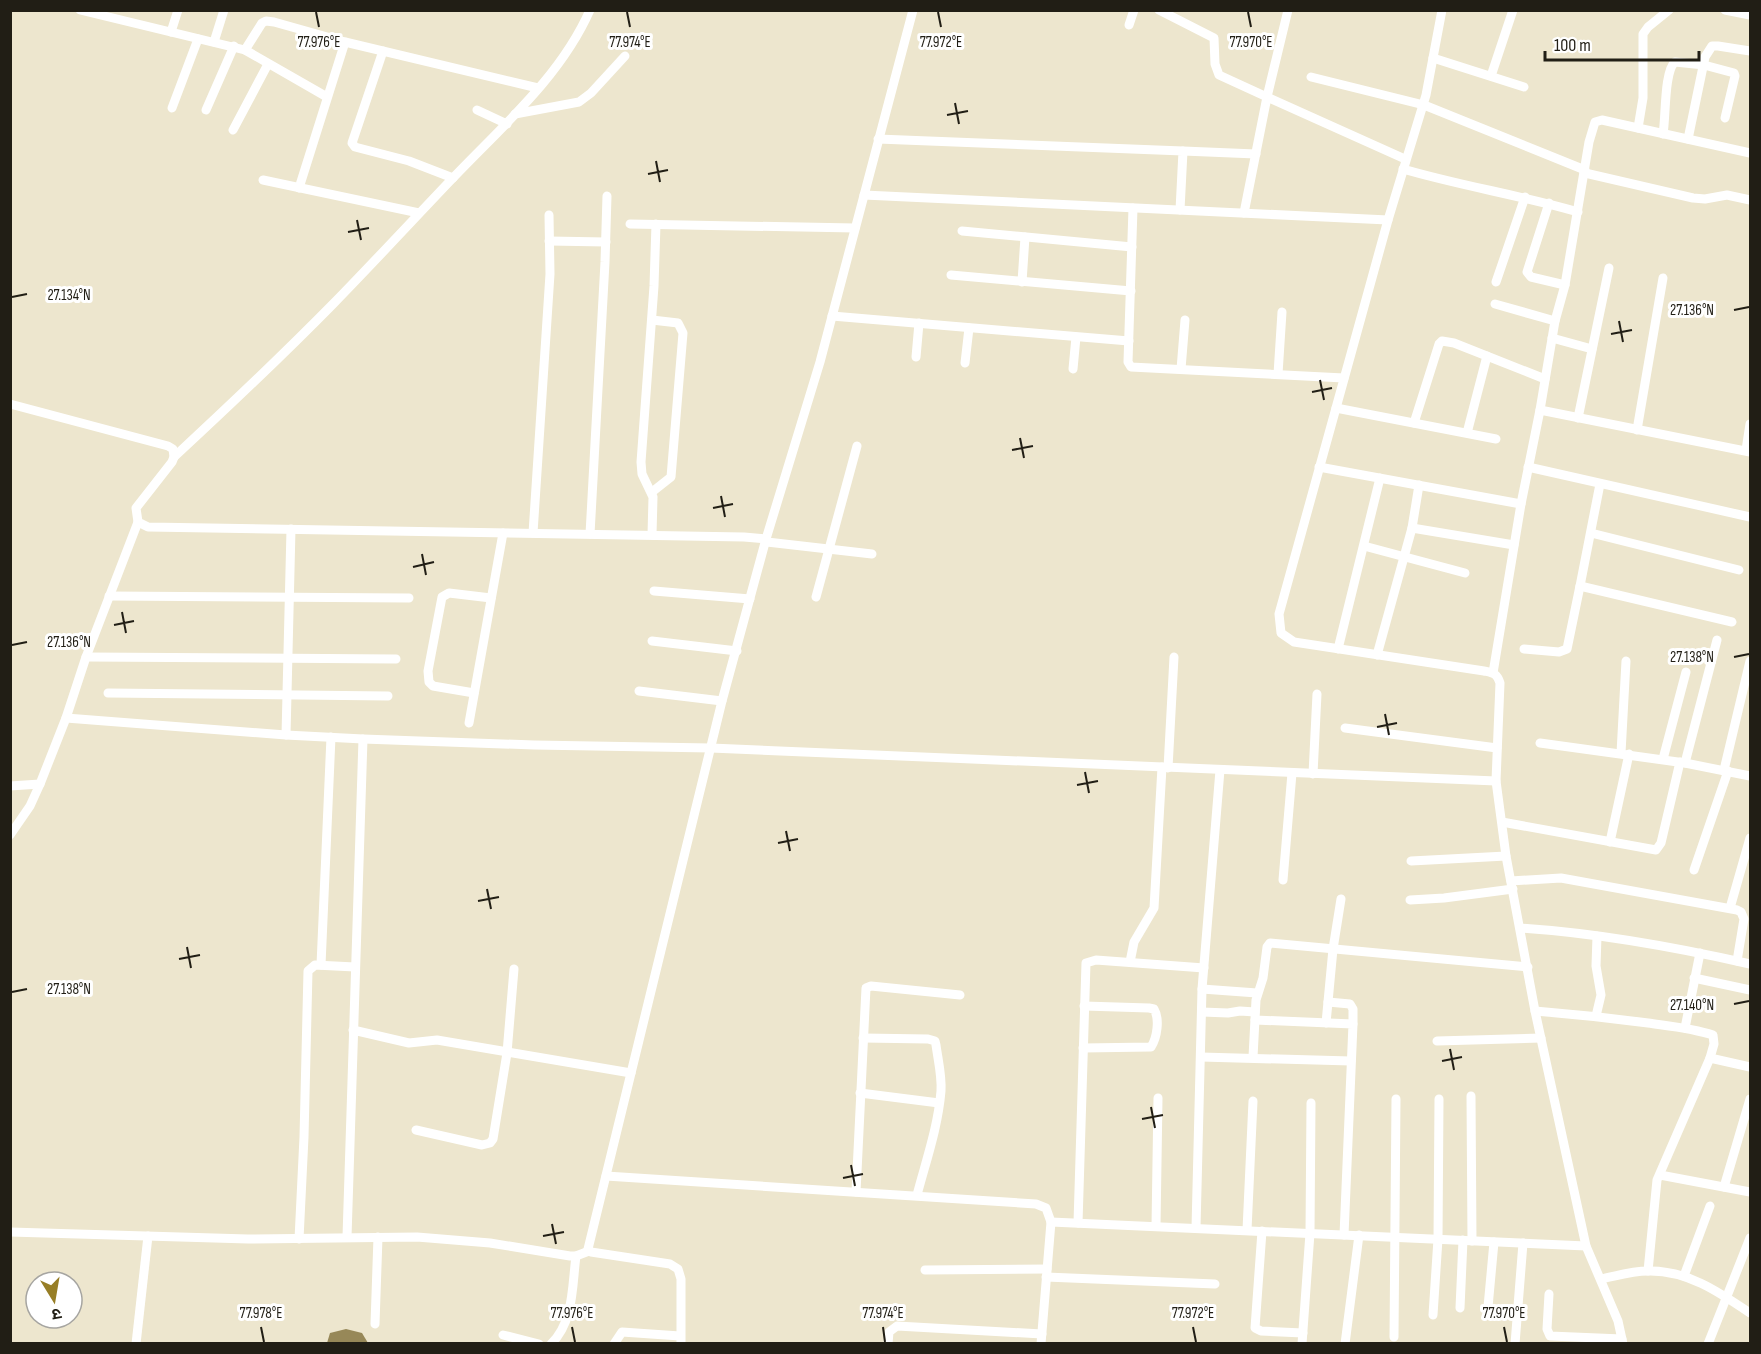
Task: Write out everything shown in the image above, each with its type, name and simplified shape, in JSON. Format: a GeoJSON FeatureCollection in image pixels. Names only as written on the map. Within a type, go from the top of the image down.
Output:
{"type":"FeatureCollection","features":[{"type":"Feature","properties":{"kind":"street"},"geometry":{"type":"LineString","coordinates":[[80,10],[112,14],[171,32],[234,46],[327,97]]}},
{"type":"Feature","properties":{"kind":"street"},"geometry":{"type":"LineString","coordinates":[[171,32],[178,10]]}},
{"type":"Feature","properties":{"kind":"street"},"geometry":{"type":"LineString","coordinates":[[214,42],[224,10]]}},
{"type":"Feature","properties":{"kind":"street"},"geometry":{"type":"LineString","coordinates":[[10,835],[30,806],[66,718],[86,657],[138,522],[136,508],[139,502],[174,457],[334,303],[507,124],[582,30],[590,10]]}},
{"type":"Feature","properties":{"kind":"street"},"geometry":{"type":"LineString","coordinates":[[589,1251],[588,1246],[722,701],[766,540],[832,316],[913,10]]}},
{"type":"Feature","properties":{"kind":"street"},"geometry":{"type":"LineString","coordinates":[[1129,25],[1134,10]]}},
{"type":"Feature","properties":{"kind":"street"},"geometry":{"type":"LineString","coordinates":[[1159,10],[1214,38],[1215,64],[1219,75],[1224,79],[1405,159]]}},
{"type":"Feature","properties":{"kind":"street"},"geometry":{"type":"LineString","coordinates":[[1244,213],[1267,97],[1288,10]]}},
{"type":"Feature","properties":{"kind":"street"},"geometry":{"type":"LineString","coordinates":[[1442,10],[1424,105],[1405,159],[1319,467],[1279,614],[1279,625],[1281,633],[1294,642],[1493,673],[1498,676],[1500,683],[1496,781],[1506,856],[1535,1011],[1586,1246],[1618,1321],[1622,1341],[1550,1336],[1547,1329],[1549,1294]]}},
{"type":"Feature","properties":{"kind":"street"},"geometry":{"type":"LineString","coordinates":[[1491,76],[1513,10]]}},
{"type":"Feature","properties":{"kind":"street"},"geometry":{"type":"LineString","coordinates":[[1638,128],[1643,92],[1643,34],[1669,10]]}},
{"type":"Feature","properties":{"kind":"street"},"geometry":{"type":"LineString","coordinates":[[1725,10],[1750,15]]}},
{"type":"Feature","properties":{"kind":"street"},"geometry":{"type":"LineString","coordinates":[[245,50],[259,27],[266,21],[538,88]]}},
{"type":"Feature","properties":{"kind":"street"},"geometry":{"type":"LineString","coordinates":[[172,108],[198,39]]}},
{"type":"Feature","properties":{"kind":"street"},"geometry":{"type":"LineString","coordinates":[[299,188],[345,42]]}},
{"type":"Feature","properties":{"kind":"street"},"geometry":{"type":"LineString","coordinates":[[206,110],[234,46]]}},
{"type":"Feature","properties":{"kind":"street"},"geometry":{"type":"LineString","coordinates":[[1688,139],[1705,57],[1712,46],[1750,51]]}},
{"type":"Feature","properties":{"kind":"street"},"geometry":{"type":"LineString","coordinates":[[383,51],[352,143],[355,147],[409,161],[453,178]]}},
{"type":"Feature","properties":{"kind":"street"},"geometry":{"type":"LineString","coordinates":[[515,114],[579,102],[591,93],[625,56]]}},
{"type":"Feature","properties":{"kind":"street"},"geometry":{"type":"LineString","coordinates":[[1433,58],[1524,87]]}},
{"type":"Feature","properties":{"kind":"street"},"geometry":{"type":"LineString","coordinates":[[1663,134],[1666,120],[1667,86],[1671,65],[1675,62],[1704,65],[1734,73],[1725,118]]}},
{"type":"Feature","properties":{"kind":"street"},"geometry":{"type":"LineString","coordinates":[[233,129],[268,64]]}},
{"type":"Feature","properties":{"kind":"street"},"geometry":{"type":"LineString","coordinates":[[1311,77],[1424,105],[1585,172],[1693,198],[1705,199],[1727,195],[1750,200]]}},
{"type":"Feature","properties":{"kind":"street"},"geometry":{"type":"LineString","coordinates":[[477,110],[507,124]]}},
{"type":"Feature","properties":{"kind":"street"},"geometry":{"type":"LineString","coordinates":[[1493,673],[1521,504],[1555,321],[1565,285],[1589,142],[1595,122],[1602,120],[1750,153]]}},
{"type":"Feature","properties":{"kind":"street"},"geometry":{"type":"LineString","coordinates":[[878,139],[1256,154]]}},
{"type":"Feature","properties":{"kind":"street"},"geometry":{"type":"LineString","coordinates":[[1180,210],[1183,151]]}},
{"type":"Feature","properties":{"kind":"street"},"geometry":{"type":"LineString","coordinates":[[1403,169],[1457,185],[1525,197],[1578,212]]}},
{"type":"Feature","properties":{"kind":"street"},"geometry":{"type":"LineString","coordinates":[[262,180],[419,213]]}},
{"type":"Feature","properties":{"kind":"street"},"geometry":{"type":"LineString","coordinates":[[864,195],[1388,220]]}},
{"type":"Feature","properties":{"kind":"street"},"geometry":{"type":"LineString","coordinates":[[590,534],[607,196]]}},
{"type":"Feature","properties":{"kind":"street"},"geometry":{"type":"LineString","coordinates":[[1496,282],[1525,197]]}},
{"type":"Feature","properties":{"kind":"street"},"geometry":{"type":"LineString","coordinates":[[1549,203],[1527,272],[1531,277],[1565,285]]}},
{"type":"Feature","properties":{"kind":"street"},"geometry":{"type":"LineString","coordinates":[[1133,207],[1128,362],[1131,367],[1344,378]]}},
{"type":"Feature","properties":{"kind":"street"},"geometry":{"type":"LineString","coordinates":[[533,533],[550,274],[549,215]]}},
{"type":"Feature","properties":{"kind":"street"},"geometry":{"type":"LineString","coordinates":[[630,224],[855,228]]}},
{"type":"Feature","properties":{"kind":"street"},"geometry":{"type":"LineString","coordinates":[[652,535],[652,492],[642,474],[641,462],[652,320],[656,224]]}},
{"type":"Feature","properties":{"kind":"street"},"geometry":{"type":"LineString","coordinates":[[962,231],[1132,247]]}},
{"type":"Feature","properties":{"kind":"street"},"geometry":{"type":"LineString","coordinates":[[1022,282],[1025,237]]}},
{"type":"Feature","properties":{"kind":"street"},"geometry":{"type":"LineString","coordinates":[[549,241],[606,242]]}},
{"type":"Feature","properties":{"kind":"street"},"geometry":{"type":"LineString","coordinates":[[1578,418],[1609,268]]}},
{"type":"Feature","properties":{"kind":"street"},"geometry":{"type":"LineString","coordinates":[[951,275],[1131,291]]}},
{"type":"Feature","properties":{"kind":"street"},"geometry":{"type":"LineString","coordinates":[[1637,430],[1663,278]]}},
{"type":"Feature","properties":{"kind":"street"},"geometry":{"type":"LineString","coordinates":[[1495,304],[1555,321]]}},
{"type":"Feature","properties":{"kind":"street"},"geometry":{"type":"LineString","coordinates":[[1278,375],[1282,312]]}},
{"type":"Feature","properties":{"kind":"street"},"geometry":{"type":"LineString","coordinates":[[832,316],[1129,341]]}},
{"type":"Feature","properties":{"kind":"street"},"geometry":{"type":"LineString","coordinates":[[652,320],[678,323],[683,333],[671,477],[652,492]]}},
{"type":"Feature","properties":{"kind":"street"},"geometry":{"type":"LineString","coordinates":[[1180,369],[1185,320]]}},
{"type":"Feature","properties":{"kind":"street"},"geometry":{"type":"LineString","coordinates":[[916,357],[919,323]]}},
{"type":"Feature","properties":{"kind":"street"},"geometry":{"type":"LineString","coordinates":[[965,363],[969,328]]}},
{"type":"Feature","properties":{"kind":"street"},"geometry":{"type":"LineString","coordinates":[[1073,369],[1076,337]]}},
{"type":"Feature","properties":{"kind":"street"},"geometry":{"type":"LineString","coordinates":[[1552,338],[1592,349]]}},
{"type":"Feature","properties":{"kind":"street"},"geometry":{"type":"LineString","coordinates":[[1414,423],[1439,344],[1447,341],[1545,379]]}},
{"type":"Feature","properties":{"kind":"street"},"geometry":{"type":"LineString","coordinates":[[1467,433],[1487,356]]}},
{"type":"Feature","properties":{"kind":"street"},"geometry":{"type":"LineString","coordinates":[[10,404],[168,446],[172,449],[174,457]]}},
{"type":"Feature","properties":{"kind":"street"},"geometry":{"type":"LineString","coordinates":[[1336,408],[1496,439]]}},
{"type":"Feature","properties":{"kind":"street"},"geometry":{"type":"LineString","coordinates":[[1540,410],[1748,451],[1750,424]]}},
{"type":"Feature","properties":{"kind":"street"},"geometry":{"type":"LineString","coordinates":[[816,597],[857,446]]}},
{"type":"Feature","properties":{"kind":"street"},"geometry":{"type":"LineString","coordinates":[[1319,467],[1521,504]]}},
{"type":"Feature","properties":{"kind":"street"},"geometry":{"type":"LineString","coordinates":[[1528,467],[1750,517]]}},
{"type":"Feature","properties":{"kind":"street"},"geometry":{"type":"LineString","coordinates":[[1338,649],[1380,478]]}},
{"type":"Feature","properties":{"kind":"street"},"geometry":{"type":"LineString","coordinates":[[1524,649],[1559,652],[1567,649],[1600,484]]}},
{"type":"Feature","properties":{"kind":"street"},"geometry":{"type":"LineString","coordinates":[[1377,655],[1412,528],[1419,485]]}},
{"type":"Feature","properties":{"kind":"street"},"geometry":{"type":"LineString","coordinates":[[138,522],[148,527],[744,537],[872,554]]}},
{"type":"Feature","properties":{"kind":"street"},"geometry":{"type":"LineString","coordinates":[[1412,528],[1514,545]]}},
{"type":"Feature","properties":{"kind":"street"},"geometry":{"type":"LineString","coordinates":[[286,735],[291,529]]}},
{"type":"Feature","properties":{"kind":"street"},"geometry":{"type":"LineString","coordinates":[[469,723],[503,532]]}},
{"type":"Feature","properties":{"kind":"street"},"geometry":{"type":"LineString","coordinates":[[1591,533],[1739,570]]}},
{"type":"Feature","properties":{"kind":"street"},"geometry":{"type":"LineString","coordinates":[[1364,546],[1465,573]]}},
{"type":"Feature","properties":{"kind":"street"},"geometry":{"type":"LineString","coordinates":[[1580,586],[1732,622]]}},
{"type":"Feature","properties":{"kind":"street"},"geometry":{"type":"LineString","coordinates":[[654,591],[750,599]]}},
{"type":"Feature","properties":{"kind":"street"},"geometry":{"type":"LineString","coordinates":[[474,693],[433,686],[429,682],[428,671],[442,597],[449,593],[491,598]]}},
{"type":"Feature","properties":{"kind":"street"},"geometry":{"type":"LineString","coordinates":[[109,596],[409,598]]}},
{"type":"Feature","properties":{"kind":"street"},"geometry":{"type":"LineString","coordinates":[[1502,822],[1656,850],[1659,847],[1717,640]]}},
{"type":"Feature","properties":{"kind":"street"},"geometry":{"type":"LineString","coordinates":[[652,641],[737,651]]}},
{"type":"Feature","properties":{"kind":"street"},"geometry":{"type":"LineString","coordinates":[[86,657],[396,658]]}},
{"type":"Feature","properties":{"kind":"street"},"geometry":{"type":"LineString","coordinates":[[1130,962],[1134,942],[1154,908],[1174,657]]}},
{"type":"Feature","properties":{"kind":"street"},"geometry":{"type":"LineString","coordinates":[[1610,842],[1625,753],[1626,661]]}},
{"type":"Feature","properties":{"kind":"street"},"geometry":{"type":"LineString","coordinates":[[1694,870],[1726,771],[1750,661]]}},
{"type":"Feature","properties":{"kind":"street"},"geometry":{"type":"LineString","coordinates":[[1663,759],[1686,672]]}},
{"type":"Feature","properties":{"kind":"street"},"geometry":{"type":"LineString","coordinates":[[639,691],[722,701]]}},
{"type":"Feature","properties":{"kind":"street"},"geometry":{"type":"LineString","coordinates":[[108,693],[388,696]]}},
{"type":"Feature","properties":{"kind":"street"},"geometry":{"type":"LineString","coordinates":[[1312,774],[1317,694]]}},
{"type":"Feature","properties":{"kind":"street"},"geometry":{"type":"LineString","coordinates":[[66,718],[363,739],[711,748],[1496,781]]}},
{"type":"Feature","properties":{"kind":"street"},"geometry":{"type":"LineString","coordinates":[[1345,728],[1497,748]]}},
{"type":"Feature","properties":{"kind":"street"},"geometry":{"type":"LineString","coordinates":[[321,965],[331,737]]}},
{"type":"Feature","properties":{"kind":"street"},"geometry":{"type":"LineString","coordinates":[[346,1237],[363,739]]}},
{"type":"Feature","properties":{"kind":"street"},"geometry":{"type":"LineString","coordinates":[[1540,743],[1625,753],[1750,776]]}},
{"type":"Feature","properties":{"kind":"street"},"geometry":{"type":"LineString","coordinates":[[1196,1228],[1202,989],[1220,770]]}},
{"type":"Feature","properties":{"kind":"street"},"geometry":{"type":"LineString","coordinates":[[1283,880],[1292,773]]}},
{"type":"Feature","properties":{"kind":"street"},"geometry":{"type":"LineString","coordinates":[[10,786],[40,784]]}},
{"type":"Feature","properties":{"kind":"street"},"geometry":{"type":"LineString","coordinates":[[1730,908],[1750,838]]}},
{"type":"Feature","properties":{"kind":"street"},"geometry":{"type":"LineString","coordinates":[[1411,861],[1506,856]]}},
{"type":"Feature","properties":{"kind":"street"},"geometry":{"type":"LineString","coordinates":[[1410,900],[1444,898],[1561,878],[1730,908],[1741,912],[1744,919],[1737,961]]}},
{"type":"Feature","properties":{"kind":"street"},"geometry":{"type":"LineString","coordinates":[[1326,1023],[1333,949],[1341,899]]}},
{"type":"Feature","properties":{"kind":"street"},"geometry":{"type":"LineString","coordinates":[[1520,928],[1567,931],[1700,953],[1750,964]]}},
{"type":"Feature","properties":{"kind":"street"},"geometry":{"type":"LineString","coordinates":[[1596,1016],[1601,995],[1596,966],[1597,936]]}},
{"type":"Feature","properties":{"kind":"street"},"geometry":{"type":"LineString","coordinates":[[1253,1057],[1257,993],[1263,978],[1267,947],[1270,943],[1528,967]]}},
{"type":"Feature","properties":{"kind":"street"},"geometry":{"type":"LineString","coordinates":[[1685,1028],[1700,953]]}},
{"type":"Feature","properties":{"kind":"street"},"geometry":{"type":"LineString","coordinates":[[1078,1223],[1086,963],[1096,960],[1204,968]]}},
{"type":"Feature","properties":{"kind":"street"},"geometry":{"type":"LineString","coordinates":[[299,1239],[308,971],[311,967],[321,965],[355,967]]}},
{"type":"Feature","properties":{"kind":"street"},"geometry":{"type":"LineString","coordinates":[[416,1130],[482,1145],[490,1143],[493,1139],[507,1053],[514,969]]}},
{"type":"Feature","properties":{"kind":"street"},"geometry":{"type":"LineString","coordinates":[[1694,978],[1750,990]]}},
{"type":"Feature","properties":{"kind":"street"},"geometry":{"type":"LineString","coordinates":[[856,1191],[865,991],[868,987],[960,995]]}},
{"type":"Feature","properties":{"kind":"street"},"geometry":{"type":"LineString","coordinates":[[1202,989],[1257,993]]}},
{"type":"Feature","properties":{"kind":"street"},"geometry":{"type":"LineString","coordinates":[[1328,1002],[1350,1004],[1353,1010],[1344,1235]]}},
{"type":"Feature","properties":{"kind":"street"},"geometry":{"type":"LineString","coordinates":[[1083,1048],[1151,1047],[1155,1041],[1158,1016],[1154,1009],[1149,1008],[1084,1006]]}},
{"type":"Feature","properties":{"kind":"street"},"geometry":{"type":"LineString","coordinates":[[1202,1012],[1228,1014],[1240,1011],[1255,1016],[1353,1024]]}},
{"type":"Feature","properties":{"kind":"street"},"geometry":{"type":"LineString","coordinates":[[1535,1011],[1596,1016],[1685,1028],[1713,1035],[1714,1044],[1710,1058],[1660,1175],[1648,1271]]}},
{"type":"Feature","properties":{"kind":"street"},"geometry":{"type":"LineString","coordinates":[[353,1030],[409,1043],[437,1040],[631,1073]]}},
{"type":"Feature","properties":{"kind":"street"},"geometry":{"type":"LineString","coordinates":[[862,1038],[935,1041],[941,1083],[939,1103],[934,1135],[917,1195]]}},
{"type":"Feature","properties":{"kind":"street"},"geometry":{"type":"LineString","coordinates":[[1437,1041],[1541,1038]]}},
{"type":"Feature","properties":{"kind":"street"},"geometry":{"type":"LineString","coordinates":[[1201,1057],[1351,1061]]}},
{"type":"Feature","properties":{"kind":"street"},"geometry":{"type":"LineString","coordinates":[[1710,1058],[1750,1067]]}},
{"type":"Feature","properties":{"kind":"street"},"geometry":{"type":"LineString","coordinates":[[860,1093],[939,1103]]}},
{"type":"Feature","properties":{"kind":"street"},"geometry":{"type":"LineString","coordinates":[[1460,1308],[1468,1240],[1471,1096]]}},
{"type":"Feature","properties":{"kind":"street"},"geometry":{"type":"LineString","coordinates":[[1156,1226],[1158,1098]]}},
{"type":"Feature","properties":{"kind":"street"},"geometry":{"type":"LineString","coordinates":[[1394,1337],[1396,1099]]}},
{"type":"Feature","properties":{"kind":"street"},"geometry":{"type":"LineString","coordinates":[[1433,1316],[1438,1239],[1439,1099]]}},
{"type":"Feature","properties":{"kind":"street"},"geometry":{"type":"LineString","coordinates":[[1724,1187],[1750,1099]]}},
{"type":"Feature","properties":{"kind":"street"},"geometry":{"type":"LineString","coordinates":[[1248,1230],[1253,1101]]}},
{"type":"Feature","properties":{"kind":"street"},"geometry":{"type":"LineString","coordinates":[[1302,1344],[1310,1233],[1311,1103]]}},
{"type":"Feature","properties":{"kind":"street"},"geometry":{"type":"LineString","coordinates":[[1660,1175],[1750,1192]]}},
{"type":"Feature","properties":{"kind":"street"},"geometry":{"type":"LineString","coordinates":[[606,1176],[1036,1203],[1046,1208],[1051,1222],[1041,1339],[996,1331],[897,1326],[889,1332],[888,1344]]}},
{"type":"Feature","properties":{"kind":"street"},"geometry":{"type":"LineString","coordinates":[[1684,1276],[1710,1206]]}},
{"type":"Feature","properties":{"kind":"street"},"geometry":{"type":"LineString","coordinates":[[1051,1222],[1586,1246]]}},
{"type":"Feature","properties":{"kind":"street"},"geometry":{"type":"LineString","coordinates":[[1262,1231],[1256,1328],[1261,1331],[1303,1333]]}},
{"type":"Feature","properties":{"kind":"street"},"geometry":{"type":"LineString","coordinates":[[10,1232],[299,1239],[346,1237],[455,1239],[576,1256],[589,1251],[670,1264],[678,1269],[681,1279],[680,1340],[622,1332],[614,1344]]}},
{"type":"Feature","properties":{"kind":"street"},"geometry":{"type":"LineString","coordinates":[[136,1344],[148,1236]]}},
{"type":"Feature","properties":{"kind":"street"},"geometry":{"type":"LineString","coordinates":[[1345,1344],[1359,1236]]}},
{"type":"Feature","properties":{"kind":"street"},"geometry":{"type":"LineString","coordinates":[[375,1324],[378,1237]]}},
{"type":"Feature","properties":{"kind":"street"},"geometry":{"type":"LineString","coordinates":[[1708,1344],[1750,1238]]}},
{"type":"Feature","properties":{"kind":"street"},"geometry":{"type":"LineString","coordinates":[[1488,1307],[1494,1242]]}},
{"type":"Feature","properties":{"kind":"street"},"geometry":{"type":"LineString","coordinates":[[1515,1344],[1523,1243]]}},
{"type":"Feature","properties":{"kind":"street"},"geometry":{"type":"LineString","coordinates":[[551,1344],[559,1335],[568,1316],[576,1256]]}},
{"type":"Feature","properties":{"kind":"street"},"geometry":{"type":"LineString","coordinates":[[925,1270],[1047,1273],[1215,1284]]}},
{"type":"Feature","properties":{"kind":"street"},"geometry":{"type":"LineString","coordinates":[[1601,1279],[1648,1271],[1684,1276],[1726,1297],[1750,1313]]}},
{"type":"Feature","properties":{"kind":"street"},"geometry":{"type":"LineString","coordinates":[[996,1331],[997,1344]]}},
{"type":"Feature","properties":{"kind":"street"},"geometry":{"type":"LineString","coordinates":[[503,1335],[539,1344]]}},
{"type":"Feature","properties":{"kind":"shaded area"},"geometry":{"type":"Polygon","coordinates":[[[346,1329],[362,1333],[368,1343],[327,1343],[330,1333],[346,1329]]]}}]}
